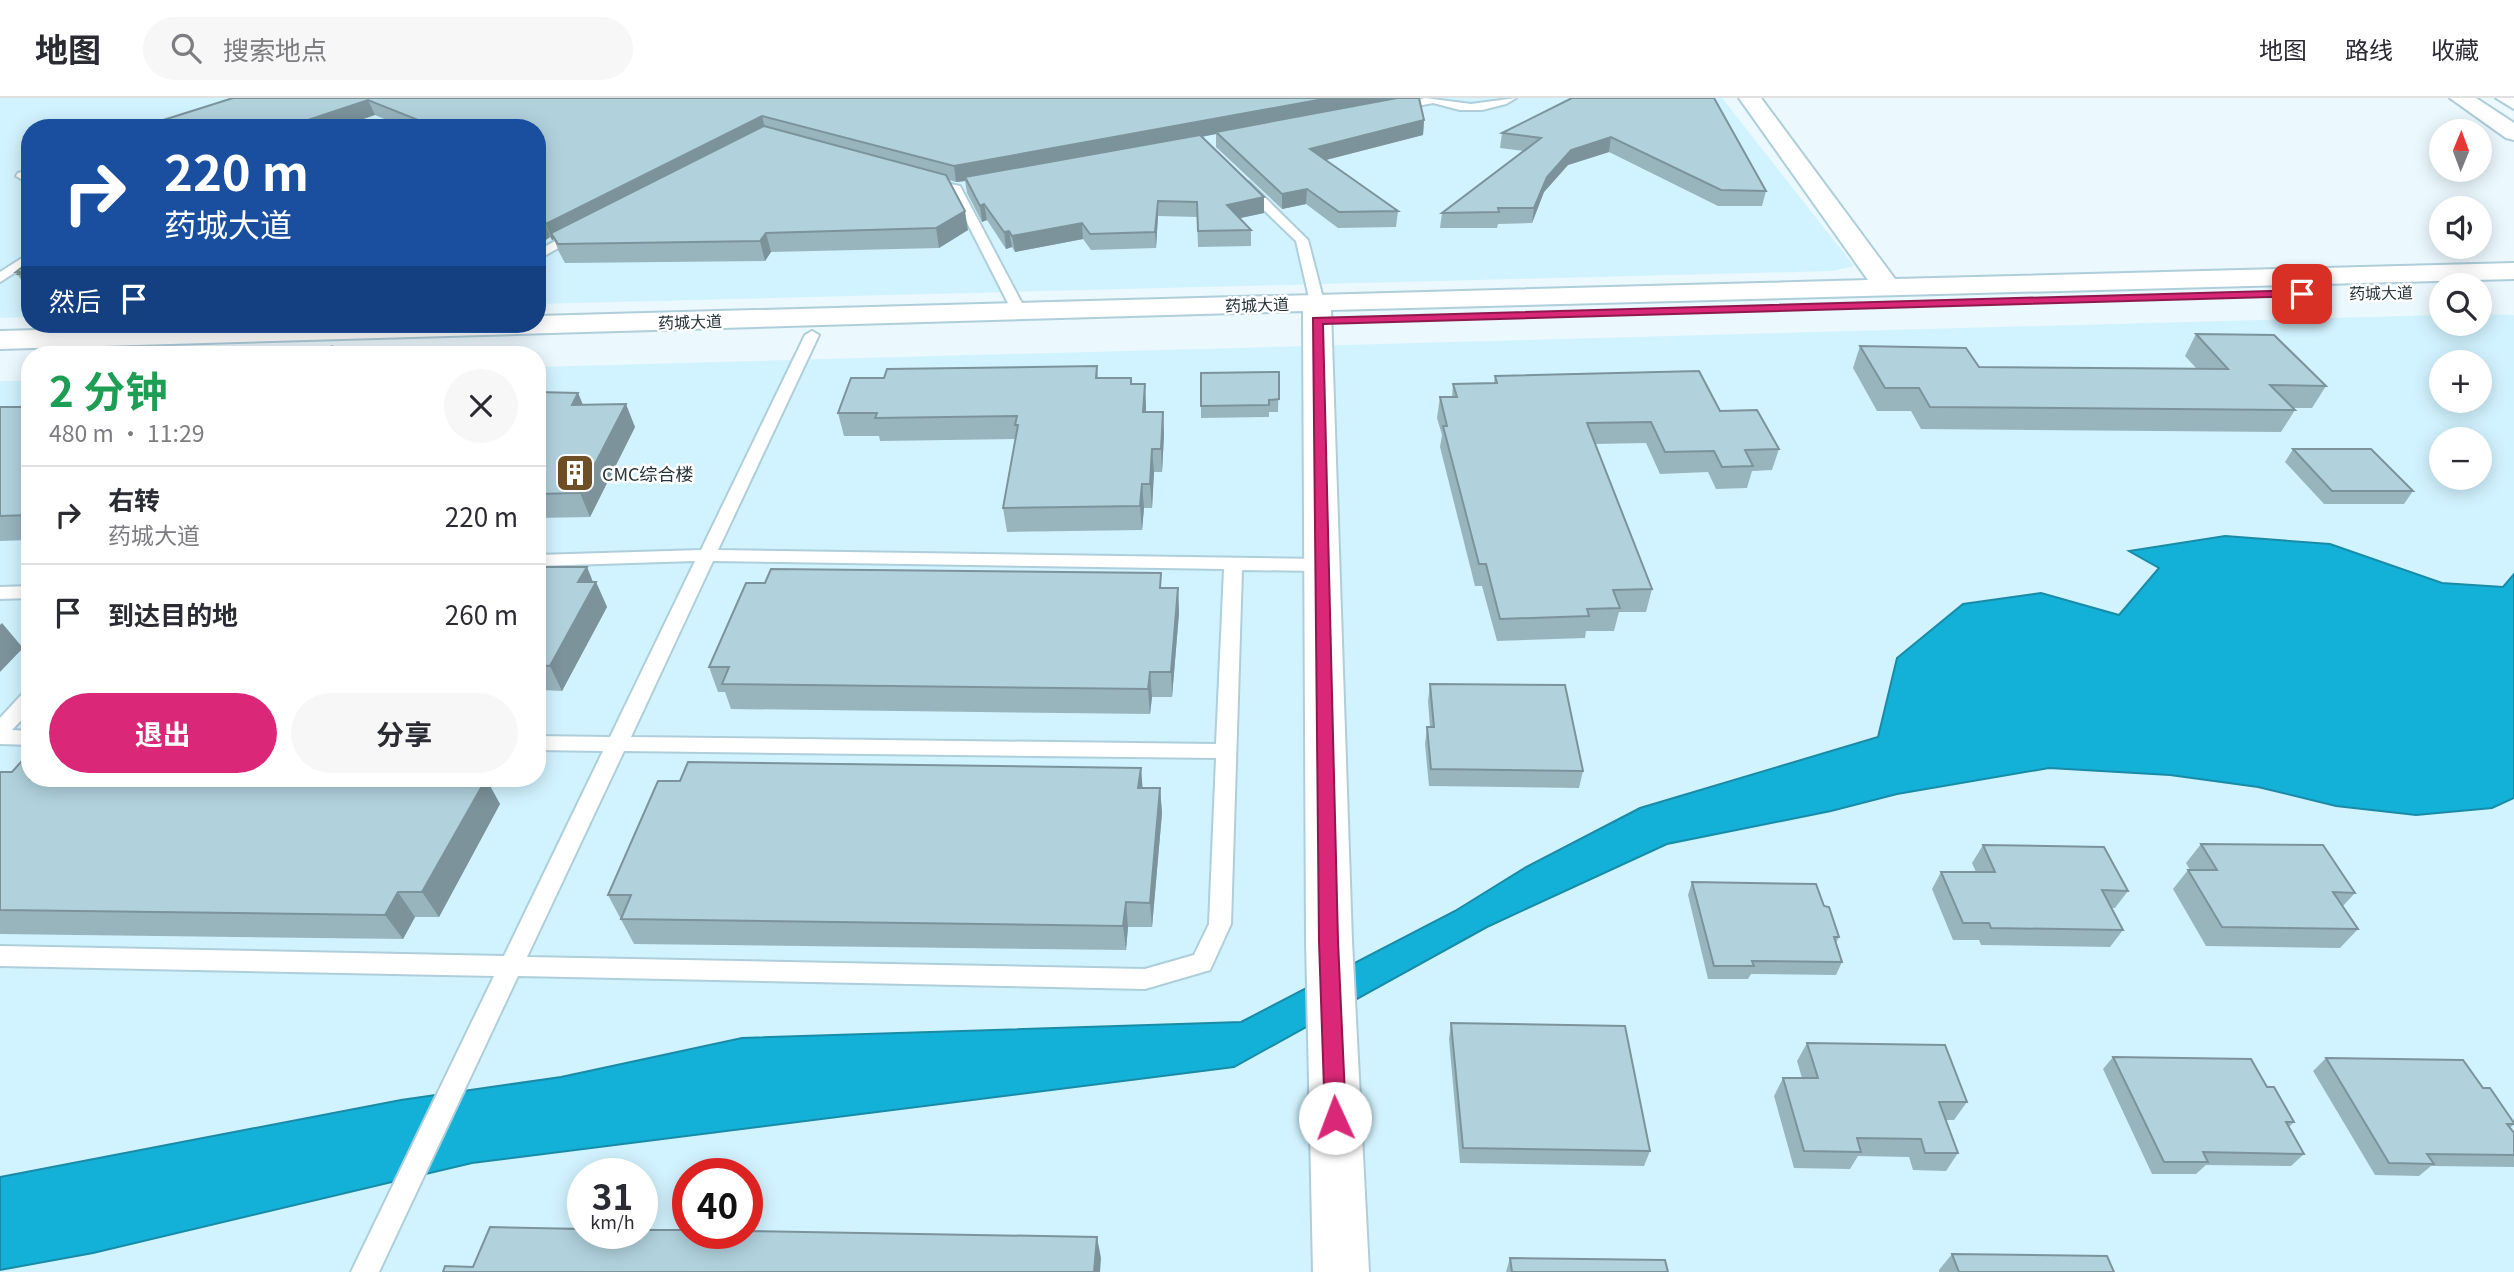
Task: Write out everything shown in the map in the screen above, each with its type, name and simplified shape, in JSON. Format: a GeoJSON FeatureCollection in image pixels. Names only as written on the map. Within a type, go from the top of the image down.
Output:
{"type":"FeatureCollection","features":[{"type":"Feature","properties":{"kind":"main road"},"geometry":{"type":"LineString","coordinates":[[1750,98],[1887,287]]}},
{"type":"Feature","properties":{"kind":"main road"},"geometry":{"type":"LineString","coordinates":[[2461,98],[2514,133]]}},
{"type":"Feature","properties":{"kind":"main road"},"geometry":{"type":"LineString","coordinates":[[2507,98],[2514,102]]}},
{"type":"Feature","properties":{"kind":"main road","name":"药城大道"},"geometry":{"type":"LineString","coordinates":[[518,346],[1887,287],[2514,271]]}},
{"type":"Feature","properties":{"kind":"main road"},"geometry":{"type":"LineString","coordinates":[[2492,289],[2514,289]]}},
{"type":"Feature","properties":{"kind":"main road","name":"药城大道"},"geometry":{"type":"LineString","coordinates":[[546,324],[1019,311],[1317,311],[2429,290]]}},
{"type":"Feature","properties":{"kind":"main road"},"geometry":{"type":"LineString","coordinates":[[1317,311],[1329,941],[1341,1272]]}},
{"type":"Feature","properties":{"kind":"main road","name":"药城大道"},"geometry":{"type":"LineString","coordinates":[[0,340],[232,333]]}},
{"type":"Feature","properties":{"kind":"main road"},"geometry":{"type":"LineString","coordinates":[[0,363],[21,362]]}},
{"type":"Feature","properties":{"kind":"lane"},"geometry":{"type":"LineString","coordinates":[[1379,110],[1432,99],[1478,107],[1511,98]]}},
{"type":"Feature","properties":{"kind":"lane"},"geometry":{"type":"LineString","coordinates":[[1234,173],[1302,240],[1317,311]]}},
{"type":"Feature","properties":{"kind":"lane"},"geometry":{"type":"LineString","coordinates":[[915,178],[962,188],[1019,311]]}},
{"type":"Feature","properties":{"kind":"lane"},"geometry":{"type":"LineString","coordinates":[[546,251],[586,229]]}},
{"type":"Feature","properties":{"kind":"lane"},"geometry":{"type":"LineString","coordinates":[[0,278],[21,263]]}},
{"type":"Feature","properties":{"kind":"lane"},"geometry":{"type":"LineString","coordinates":[[365,1272],[812,335]]}},
{"type":"Feature","properties":{"kind":"lane"},"geometry":{"type":"LineString","coordinates":[[546,561],[707,555],[1321,565]]}},
{"type":"Feature","properties":{"kind":"lane"},"geometry":{"type":"LineString","coordinates":[[0,956],[1145,979],[1202,963],[1220,924],[1233,564]]}},
{"type":"Feature","properties":{"kind":"lane"},"geometry":{"type":"LineString","coordinates":[[0,593],[21,592]]}},
{"type":"Feature","properties":{"kind":"lane"},"geometry":{"type":"LineString","coordinates":[[0,730],[21,708]]}},
{"type":"Feature","properties":{"kind":"lane"},"geometry":{"type":"LineString","coordinates":[[0,737],[21,738]]}},
{"type":"Feature","properties":{"kind":"lane"},"geometry":{"type":"LineString","coordinates":[[546,743],[1226,751]]}},
{"type":"Feature","properties":{"kind":"shaded area"},"geometry":{"type":"Polygon","coordinates":[[[0,98],[1722,98],[1854,266],[1833,271],[546,304],[546,119],[21,119],[21,317],[0,318],[0,98]]]}},
{"type":"Feature","properties":{"kind":"shaded area"},"geometry":{"type":"Polygon","coordinates":[[[2492,314],[2514,315],[2514,1272],[0,1272],[0,381],[21,381],[21,787],[546,787],[546,367],[2429,315],[2429,336],[2492,336],[2492,314]]]}},
{"type":"Feature","properties":{"kind":"water"},"geometry":{"type":"Polygon","coordinates":[[[2225,536],[2330,544],[2442,583],[2503,587],[2514,574],[2514,798],[2492,808],[2416,815],[2336,806],[2258,787],[2170,775],[2049,768],[1897,794],[1831,811],[1667,844],[1487,927],[1234,1067],[472,1163],[93,1253],[0,1270],[0,1177],[401,1100],[561,1077],[742,1038],[1241,1022],[1455,911],[1526,867],[1640,808],[1878,737],[1897,658],[1963,604],[2041,593],[2119,615],[2159,568],[2129,551],[2225,536]]]}},
{"type":"Feature","properties":{"kind":"building"},"geometry":{"type":"Polygon","coordinates":[[[233,98],[1329,98],[954,166],[762,116],[546,224],[546,119],[416,119],[368,100],[311,119],[166,119],[233,98]]]}},
{"type":"Feature","properties":{"kind":"building"},"geometry":{"type":"Polygon","coordinates":[[[1397,98],[1419,98],[1424,120],[1310,149],[1398,211],[1339,212],[1307,189],[1282,194],[1216,132],[1397,98]]]}},
{"type":"Feature","properties":{"kind":"building"},"geometry":{"type":"Polygon","coordinates":[[[1572,98],[1714,98],[1766,191],[1721,190],[1611,137],[1571,150],[1547,177],[1534,208],[1442,213],[1541,138],[1502,133],[1572,98]]]}},
{"type":"Feature","properties":{"kind":"building"},"geometry":{"type":"Polygon","coordinates":[[[764,126],[946,175],[965,211],[936,228],[766,233],[760,241],[558,244],[551,233],[764,126]]]}},
{"type":"Feature","properties":{"kind":"building"},"geometry":{"type":"Polygon","coordinates":[[[1200,135],[1264,197],[1227,205],[1251,230],[1198,231],[1197,202],[1158,201],[1155,232],[1090,234],[1082,223],[1012,236],[1009,231],[1004,232],[984,204],[980,206],[965,177],[1200,135]]]}},
{"type":"Feature","properties":{"kind":"building"},"geometry":{"type":"Polygon","coordinates":[[[2196,334],[2274,335],[2326,386],[2270,385],[2295,410],[1930,407],[1919,388],[1885,388],[1860,346],[1966,348],[1979,367],[2228,369],[2196,334]]]}},
{"type":"Feature","properties":{"kind":"building"},"geometry":{"type":"Polygon","coordinates":[[[1097,366],[1096,378],[1131,378],[1131,384],[1145,384],[1143,412],[1163,412],[1161,449],[1152,449],[1150,484],[1142,484],[1140,506],[1003,508],[1018,425],[1015,425],[1017,416],[875,418],[877,413],[838,413],[851,378],[884,378],[887,369],[1097,366]]]}},
{"type":"Feature","properties":{"kind":"building"},"geometry":{"type":"Polygon","coordinates":[[[1699,371],[1720,411],[1757,410],[1779,449],[1745,450],[1753,466],[1722,467],[1714,451],[1665,452],[1651,422],[1587,423],[1652,589],[1613,590],[1620,608],[1587,609],[1589,616],[1500,619],[1486,564],[1479,564],[1443,426],[1447,426],[1440,397],[1457,397],[1453,384],[1497,383],[1495,376],[1699,371]]]}},
{"type":"Feature","properties":{"kind":"building"},"geometry":{"type":"Polygon","coordinates":[[[1279,372],[1279,399],[1269,400],[1269,405],[1201,406],[1201,373],[1279,372]]]}},
{"type":"Feature","properties":{"kind":"building"},"geometry":{"type":"Polygon","coordinates":[[[546,392],[578,393],[572,405],[626,404],[580,493],[546,494],[546,392]]]}},
{"type":"Feature","properties":{"kind":"building"},"geometry":{"type":"Polygon","coordinates":[[[0,407],[21,407],[21,515],[0,516],[0,407]]]}},
{"type":"Feature","properties":{"kind":"building"},"geometry":{"type":"Polygon","coordinates":[[[2293,449],[2371,449],[2413,491],[2332,491],[2293,449]]]}},
{"type":"Feature","properties":{"kind":"building"},"geometry":{"type":"Polygon","coordinates":[[[546,567],[587,567],[578,582],[596,582],[550,666],[546,666],[546,567]]]}},
{"type":"Feature","properties":{"kind":"building"},"geometry":{"type":"Polygon","coordinates":[[[771,569],[1161,573],[1160,588],[1178,588],[1171,672],[1150,672],[1148,689],[722,684],[729,667],[709,667],[746,583],[765,583],[771,569]]]}},
{"type":"Feature","properties":{"kind":"building"},"geometry":{"type":"Polygon","coordinates":[[[1430,684],[1565,685],[1583,771],[1431,769],[1427,727],[1434,727],[1430,684]]]}},
{"type":"Feature","properties":{"kind":"building"},"geometry":{"type":"Polygon","coordinates":[[[21,762],[21,787],[481,787],[422,892],[398,892],[385,915],[0,910],[0,772],[12,772],[21,762]]]}},
{"type":"Feature","properties":{"kind":"building"},"geometry":{"type":"Polygon","coordinates":[[[688,762],[1141,768],[1138,788],[1160,788],[1150,903],[1126,902],[1123,926],[621,919],[631,895],[608,895],[658,781],[680,781],[688,762]]]}},
{"type":"Feature","properties":{"kind":"building"},"geometry":{"type":"Polygon","coordinates":[[[2201,844],[2323,845],[2355,893],[2333,892],[2358,929],[2222,927],[2188,870],[2217,870],[2201,844]]]}},
{"type":"Feature","properties":{"kind":"building"},"geometry":{"type":"Polygon","coordinates":[[[1983,845],[2104,847],[2128,891],[2102,890],[2123,930],[1991,928],[1989,923],[1963,923],[1941,872],[1995,872],[1983,845]]]}},
{"type":"Feature","properties":{"kind":"building"},"geometry":{"type":"Polygon","coordinates":[[[1692,882],[1816,884],[1824,906],[1829,907],[1839,937],[1834,937],[1842,962],[1752,961],[1754,966],[1714,966],[1692,882]]]}},
{"type":"Feature","properties":{"kind":"building"},"geometry":{"type":"Polygon","coordinates":[[[1451,1023],[1625,1026],[1650,1151],[1463,1148],[1451,1023]]]}},
{"type":"Feature","properties":{"kind":"building"},"geometry":{"type":"Polygon","coordinates":[[[1807,1043],[1945,1045],[1967,1102],[1939,1102],[1958,1153],[1925,1153],[1921,1139],[1857,1138],[1861,1152],[1804,1151],[1783,1078],[1818,1078],[1807,1043]]]}},
{"type":"Feature","properties":{"kind":"building"},"geometry":{"type":"Polygon","coordinates":[[[2113,1057],[2251,1059],[2267,1087],[2274,1087],[2294,1122],[2286,1122],[2304,1154],[2203,1152],[2208,1162],[2164,1162],[2113,1057]]]}},
{"type":"Feature","properties":{"kind":"building"},"geometry":{"type":"Polygon","coordinates":[[[2326,1058],[2463,1060],[2483,1088],[2490,1088],[2514,1123],[2507,1124],[2514,1133],[2514,1155],[2427,1154],[2434,1164],[2389,1163],[2326,1058]]]}},
{"type":"Feature","properties":{"kind":"building"},"geometry":{"type":"Polygon","coordinates":[[[490,1227],[567,1229],[567,1249],[658,1249],[658,1230],[672,1230],[672,1249],[763,1249],[763,1231],[1097,1237],[1094,1272],[443,1272],[445,1266],[473,1267],[490,1227]]]}},
{"type":"Feature","properties":{"kind":"building"},"geometry":{"type":"Polygon","coordinates":[[[1952,1254],[2107,1256],[2114,1272],[1959,1272],[1952,1254]]]}},
{"type":"Feature","properties":{"kind":"building"},"geometry":{"type":"Polygon","coordinates":[[[1510,1258],[1665,1260],[1668,1272],[1512,1272],[1510,1258]]]}},
{"type":"Feature","properties":{"kind":"place","name":"CMC综合楼"},"geometry":{"type":"Point","coordinates":[575,473]}},
{"type":"Feature","properties":{"kind":"route"},"geometry":{"type":"LineString","coordinates":[[1335,1118],[1317,320],[2302,294]]}}]}
